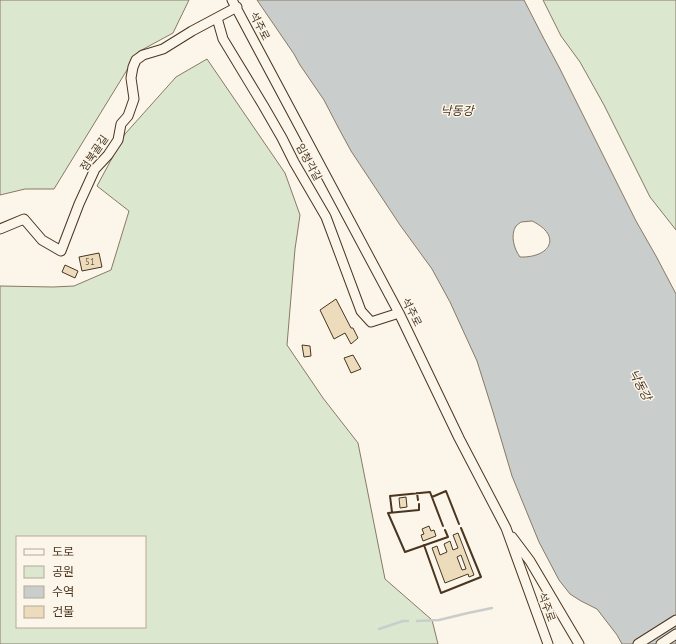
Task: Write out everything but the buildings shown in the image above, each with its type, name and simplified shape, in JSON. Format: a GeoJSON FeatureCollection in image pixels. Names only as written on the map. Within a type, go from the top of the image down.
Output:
{"type":"FeatureCollection","features":[{"type":"Feature","properties":{"kind":"street","name":"점북골길"},"geometry":{"type":"LineString","coordinates":[[0,229],[24,219],[42,240],[61,251],[79,204],[95,169],[115,145],[118,140],[121,124],[128,116],[134,99],[131,78],[136,60],[143,55],[163,49],[217,18],[235,4]]}},
{"type":"Feature","properties":{"kind":"street","name":"석주로"},"geometry":{"type":"LineString","coordinates":[[235,4],[399,314],[459,438],[506,528],[548,644]]}},
{"type":"Feature","properties":{"kind":"street","name":"임청각길"},"geometry":{"type":"LineString","coordinates":[[217,18],[223,39],[263,105],[326,217],[361,311],[371,322],[399,314]]}},
{"type":"Feature","properties":{"kind":"street"},"geometry":{"type":"LineString","coordinates":[[506,528],[530,561],[579,644]]}},
{"type":"Feature","properties":{"kind":"street"},"geometry":{"type":"LineString","coordinates":[[638,644],[676,620]]}},
{"type":"Feature","properties":{"kind":"street"},"geometry":{"type":"LineString","coordinates":[[661,644],[676,634]]}},
{"type":"Feature","properties":{"kind":"green space"},"geometry":{"type":"Polygon","coordinates":[[[0,0],[189,0],[173,33],[138,52],[54,189],[25,189],[0,195],[0,0]]]}},
{"type":"Feature","properties":{"kind":"green space"},"geometry":{"type":"Polygon","coordinates":[[[543,0],[676,0],[676,230],[650,197],[604,105],[580,62],[561,36],[543,0]]]}},
{"type":"Feature","properties":{"kind":"green space"},"geometry":{"type":"Polygon","coordinates":[[[207,59],[285,173],[300,215],[295,249],[287,345],[323,398],[358,443],[385,579],[432,620],[438,644],[0,644],[0,286],[74,286],[111,270],[129,211],[97,186],[125,134],[176,77],[207,59]]]}},
{"type":"Feature","properties":{"kind":"water","name":"낙동강"},"geometry":{"type":"Polygon","coordinates":[[[257,0],[524,0],[636,221],[676,294],[676,644],[622,644],[597,609],[570,594],[559,580],[539,542],[512,476],[477,361],[450,302],[432,269],[400,225],[351,151],[324,100],[257,0]],[[532,221],[521,222],[516,226],[513,238],[516,250],[520,257],[539,254],[549,245],[550,239],[542,227],[532,221]]]}},
{"type":"Feature","properties":{"kind":"waterway"},"geometry":{"type":"LineString","coordinates":[[417,621],[439,620],[492,608]]}},
{"type":"Feature","properties":{"kind":"waterway"},"geometry":{"type":"LineString","coordinates":[[379,629],[403,621],[408,621]]}},
{"type":"Feature","properties":{"kind":"wall"},"geometry":{"type":"LineString","coordinates":[[432,497],[446,491],[459,524]]}},
{"type":"Feature","properties":{"kind":"wall"},"geometry":{"type":"LineString","coordinates":[[392,512],[390,496],[430,492],[443,526]]}},
{"type":"Feature","properties":{"kind":"wall"},"geometry":{"type":"LineString","coordinates":[[417,493],[418,500]]}},
{"type":"Feature","properties":{"kind":"wall"},"geometry":{"type":"LineString","coordinates":[[419,504],[419,510],[388,513],[405,552],[448,537],[445,530]]}},
{"type":"Feature","properties":{"kind":"wall"},"geometry":{"type":"LineString","coordinates":[[424,545],[441,593],[481,577],[461,528]]}}]}
